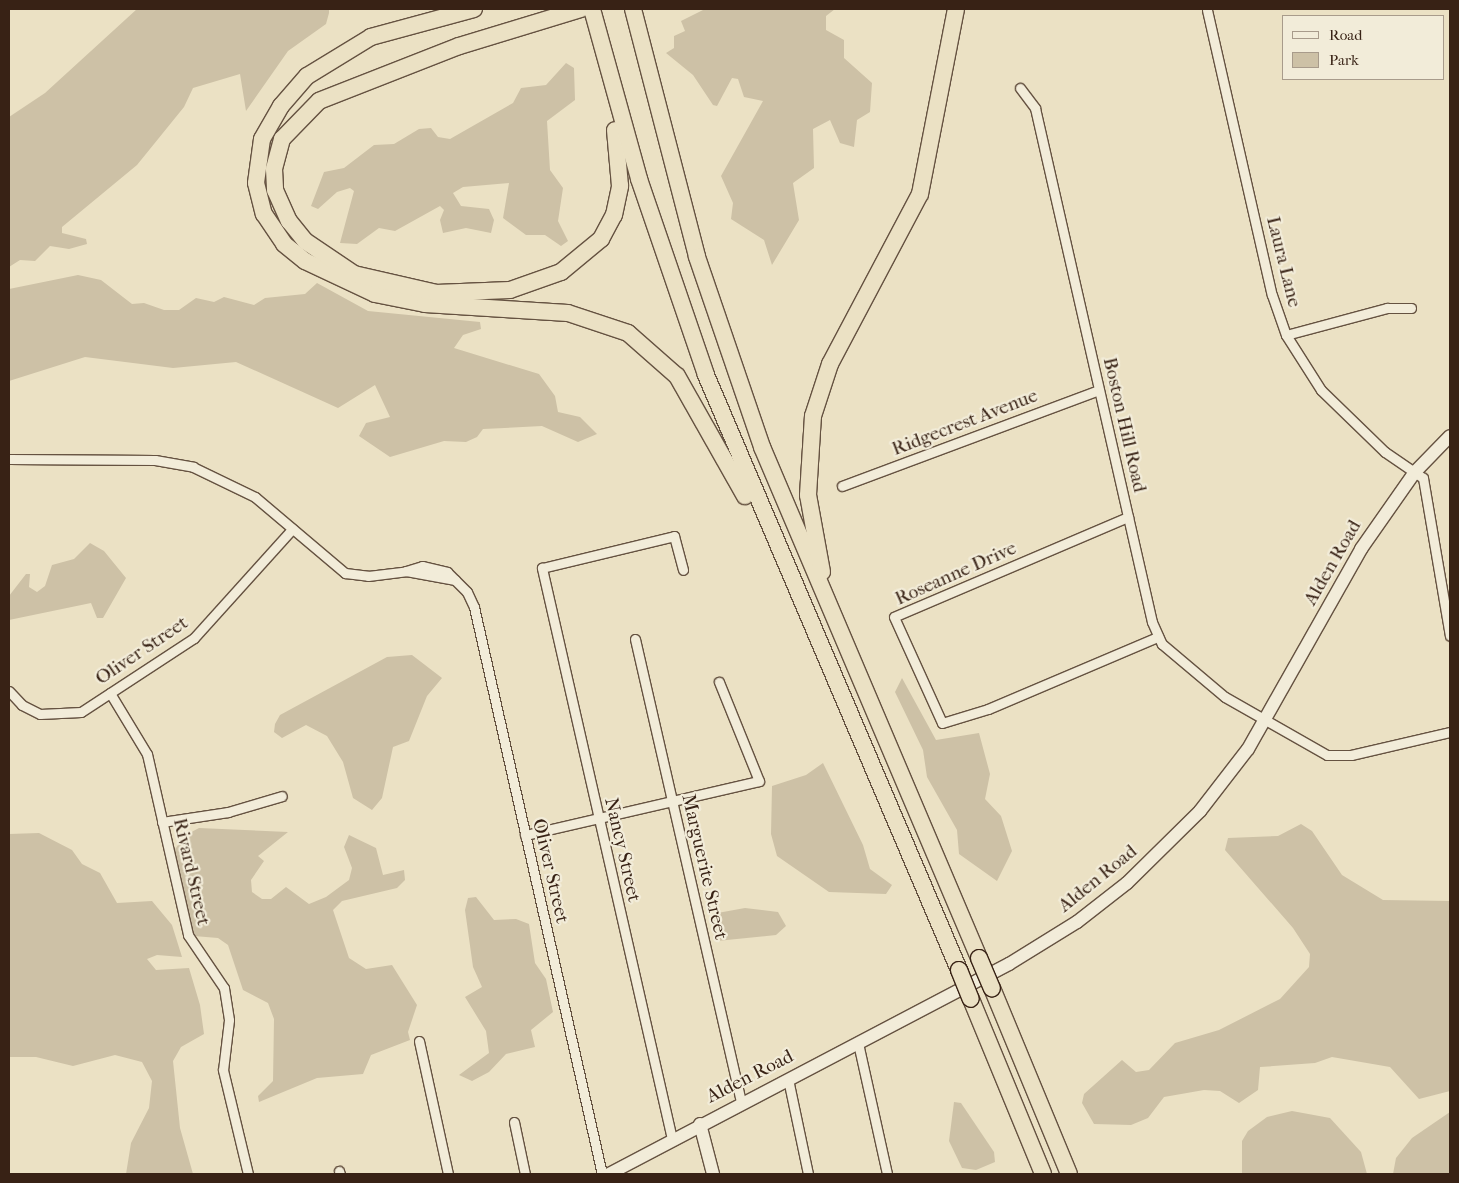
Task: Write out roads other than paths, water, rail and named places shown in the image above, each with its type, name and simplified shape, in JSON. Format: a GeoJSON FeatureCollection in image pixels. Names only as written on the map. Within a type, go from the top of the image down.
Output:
{"type":"FeatureCollection","features":[{"type":"Feature","properties":{"kind":"highway"},"geometry":{"type":"LineString","coordinates":[[474,9],[371,36],[307,76],[281,106],[262,139],[256,173],[264,214],[284,244],[305,261],[374,294],[425,304],[580,315],[639,340],[668,365],[684,387],[786,570]]}},
{"type":"Feature","properties":{"kind":"highway"},"geometry":{"type":"LineString","coordinates":[[592,9],[638,180],[684,317],[786,570],[959,970],[1043,1174]]}},
{"type":"Feature","properties":{"kind":"highway"},"geometry":{"type":"LineString","coordinates":[[633,9],[658,117],[712,305],[773,476],[837,630],[992,988],[1069,1174]]}},
{"type":"Feature","properties":{"kind":"highway"},"geometry":{"type":"LineString","coordinates":[[837,630],[809,505],[808,456],[813,416],[830,364],[920,194],[956,9]]}},
{"type":"Feature","properties":{"kind":"highway"},"geometry":{"type":"LineString","coordinates":[[576,10],[352,84],[309,108],[282,139],[274,169],[278,200],[296,231],[344,269],[420,292],[465,294],[510,290],[577,263],[606,231],[620,186],[618,143],[597,30]]}},
{"type":"Feature","properties":{"kind":"main road","name":"Alden Road"},"geometry":{"type":"LineString","coordinates":[[608,1174],[741,1102],[1009,964],[1098,906],[1195,817],[1266,723],[1361,548],[1415,472],[1450,436]]}},
{"type":"Feature","properties":{"kind":"main road"},"geometry":{"type":"LineString","coordinates":[[700,1124],[713,1174]]}},
{"type":"Feature","properties":{"kind":"street","name":"Laura Lane"},"geometry":{"type":"LineString","coordinates":[[1207,10],[1272,295],[1286,335],[1321,390],[1385,452],[1415,472]]}},
{"type":"Feature","properties":{"kind":"street","name":"Boston Hill Road"},"geometry":{"type":"LineString","coordinates":[[1020,88],[1035,108],[1128,517],[1158,637]]}},
{"type":"Feature","properties":{"kind":"street"},"geometry":{"type":"LineString","coordinates":[[1286,335],[1387,308],[1411,308]]}},
{"type":"Feature","properties":{"kind":"street","name":"Ridgecrest Avenue"},"geometry":{"type":"LineString","coordinates":[[842,486],[1099,390]]}},
{"type":"Feature","properties":{"kind":"street","name":"Oliver Street"},"geometry":{"type":"LineString","coordinates":[[9,459],[184,464],[239,486],[344,573],[368,576],[432,567],[452,574],[474,607],[602,1174]]}},
{"type":"Feature","properties":{"kind":"street"},"geometry":{"type":"LineString","coordinates":[[1415,472],[1427,489],[1450,636]]}},
{"type":"Feature","properties":{"kind":"street","name":"Roseanne Drive"},"geometry":{"type":"LineString","coordinates":[[1128,517],[894,617],[942,723],[988,709],[1158,637]]}},
{"type":"Feature","properties":{"kind":"street","name":"Oliver Street"},"geometry":{"type":"LineString","coordinates":[[9,690],[27,709],[54,716],[75,714],[194,638],[292,529]]}},
{"type":"Feature","properties":{"kind":"street","name":"Nancy Street"},"geometry":{"type":"LineString","coordinates":[[672,1139],[542,568],[674,536],[683,570]]}},
{"type":"Feature","properties":{"kind":"street"},"geometry":{"type":"LineString","coordinates":[[1158,637],[1196,676],[1266,723],[1335,756],[1450,732]]}},
{"type":"Feature","properties":{"kind":"street","name":"Marguerite Street"},"geometry":{"type":"LineString","coordinates":[[635,639],[741,1102]]}},
{"type":"Feature","properties":{"kind":"street"},"geometry":{"type":"LineString","coordinates":[[525,835],[759,781],[719,682]]}},
{"type":"Feature","properties":{"kind":"street","name":"Rivard Street"},"geometry":{"type":"LineString","coordinates":[[110,693],[144,747],[188,935],[224,988],[229,1020],[222,1063],[248,1174]]}},
{"type":"Feature","properties":{"kind":"street"},"geometry":{"type":"LineString","coordinates":[[162,822],[228,812],[282,796]]}},
{"type":"Feature","properties":{"kind":"street"},"geometry":{"type":"LineString","coordinates":[[419,1041],[448,1174]]}},
{"type":"Feature","properties":{"kind":"street"},"geometry":{"type":"LineString","coordinates":[[858,1043],[887,1174]]}},
{"type":"Feature","properties":{"kind":"street"},"geometry":{"type":"LineString","coordinates":[[788,1079],[808,1174]]}},
{"type":"Feature","properties":{"kind":"street"},"geometry":{"type":"LineString","coordinates":[[514,1122],[524,1174]]}}]}
